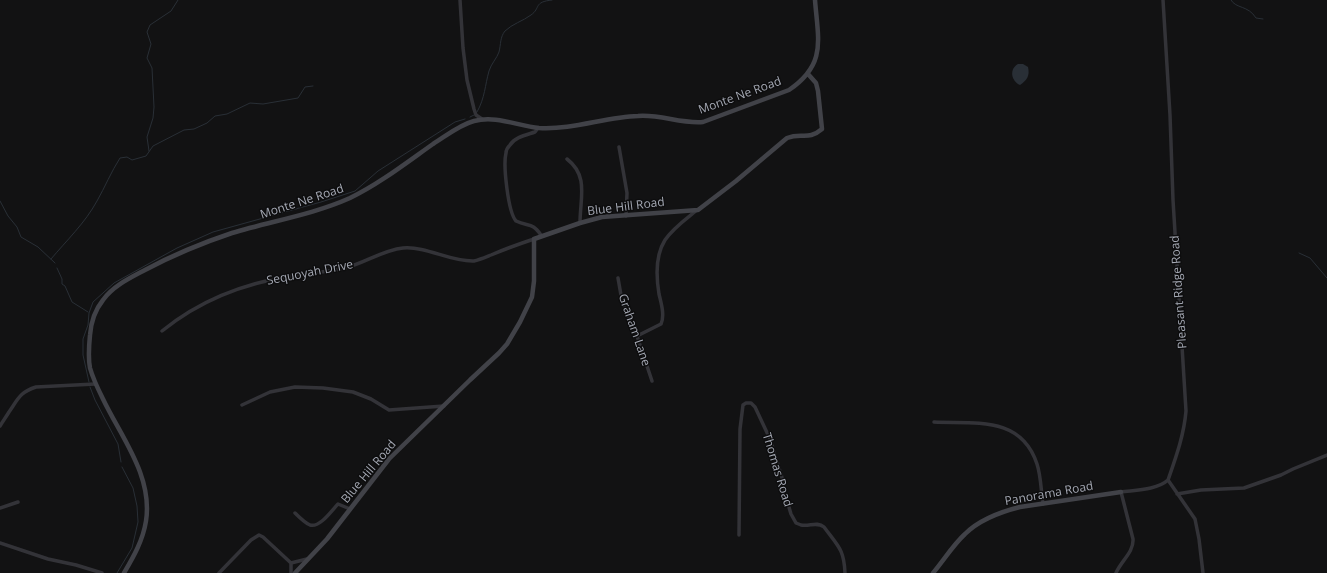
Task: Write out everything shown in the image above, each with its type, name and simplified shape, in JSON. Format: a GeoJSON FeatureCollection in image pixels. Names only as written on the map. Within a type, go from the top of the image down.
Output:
{"type":"FeatureCollection","features":[{"type":"Feature","properties":{"kind":"street"},"geometry":{"type":"LineString","coordinates":[[460,0],[463,48],[468,80],[476,115],[482,119]]}},
{"type":"Feature","properties":{"kind":"street"},"geometry":{"type":"LineString","coordinates":[[636,336],[661,324],[663,321],[657,278],[658,264],[666,239],[678,226],[736,181],[787,138],[792,136],[815,135],[822,129],[816,83],[808,74],[815,62],[817,54],[815,0]]}},
{"type":"Feature","properties":{"kind":"street","name":"Pleasant Ridge Road"},"geometry":{"type":"LineString","coordinates":[[1163,0],[1174,222],[1186,411],[1185,427],[1168,480]]}},
{"type":"Feature","properties":{"kind":"street","name":"Monte Ne Road"},"geometry":{"type":"LineString","coordinates":[[124,573],[137,551],[146,520],[146,497],[144,483],[136,460],[95,384],[90,368],[89,352],[90,335],[94,317],[104,298],[112,290],[128,279],[165,259],[202,244],[321,208],[351,197],[376,183],[450,133],[467,124],[482,119],[498,120],[538,128],[565,127],[627,116],[648,115],[660,116],[682,122],[703,122],[789,90],[798,84],[808,74]]}},
{"type":"Feature","properties":{"kind":"street"},"geometry":{"type":"LineString","coordinates":[[538,128],[535,132],[522,136],[511,143],[505,154],[505,160],[507,188],[512,214],[516,221],[531,225],[541,236]]}},
{"type":"Feature","properties":{"kind":"street"},"geometry":{"type":"LineString","coordinates":[[619,147],[627,193],[626,216]]}},
{"type":"Feature","properties":{"kind":"street"},"geometry":{"type":"LineString","coordinates":[[567,159],[574,164],[581,180],[580,223]]}},
{"type":"Feature","properties":{"kind":"street","name":"Blue Hill Road"},"geometry":{"type":"LineString","coordinates":[[295,573],[327,539],[389,459],[507,344],[530,302],[533,289],[534,239],[602,217],[698,210]]}},
{"type":"Feature","properties":{"kind":"street","name":"Sequoyah Drive"},"geometry":{"type":"LineString","coordinates":[[162,331],[175,321],[222,295],[265,281],[342,269],[385,253],[404,248],[419,250],[454,259],[475,261],[534,239]]}},
{"type":"Feature","properties":{"kind":"street","name":"Graham Lane"},"geometry":{"type":"LineString","coordinates":[[618,278],[622,301],[652,381]]}},
{"type":"Feature","properties":{"kind":"street"},"geometry":{"type":"LineString","coordinates":[[0,426],[14,403],[27,390],[36,387],[95,384]]}},
{"type":"Feature","properties":{"kind":"street"},"geometry":{"type":"LineString","coordinates":[[242,405],[270,392],[295,386],[353,392],[371,399],[389,410],[444,406]]}},
{"type":"Feature","properties":{"kind":"street","name":"Thomas Road"},"geometry":{"type":"LineString","coordinates":[[739,535],[740,429],[743,405],[751,403],[755,407],[770,439],[783,479],[786,499],[793,519],[801,525],[817,524],[824,527],[841,550],[844,558],[844,573]]}},
{"type":"Feature","properties":{"kind":"street"},"geometry":{"type":"LineString","coordinates":[[934,422],[988,423],[1004,427],[1014,433],[1027,445],[1035,458],[1043,504]]}},
{"type":"Feature","properties":{"kind":"street"},"geometry":{"type":"LineString","coordinates":[[1177,494],[1201,490],[1244,488],[1275,478],[1327,455]]}},
{"type":"Feature","properties":{"kind":"street"},"geometry":{"type":"LineString","coordinates":[[1116,573],[1118,567],[1134,545],[1121,492],[1164,484],[1168,480],[1192,515],[1196,524],[1203,573]]}},
{"type":"Feature","properties":{"kind":"street","name":"Panorama Road"},"geometry":{"type":"LineString","coordinates":[[933,573],[964,534],[976,524],[1005,511],[1121,492]]}},
{"type":"Feature","properties":{"kind":"street"},"geometry":{"type":"LineString","coordinates":[[0,508],[18,502]]}},
{"type":"Feature","properties":{"kind":"street"},"geometry":{"type":"LineString","coordinates":[[295,513],[312,525],[320,523],[338,504],[350,509]]}},
{"type":"Feature","properties":{"kind":"street"},"geometry":{"type":"LineString","coordinates":[[219,573],[251,540],[259,535],[291,563],[291,573]]}},
{"type":"Feature","properties":{"kind":"street"},"geometry":{"type":"LineString","coordinates":[[0,543],[48,559],[76,565],[102,573]]}},
{"type":"Feature","properties":{"kind":"street"},"geometry":{"type":"LineString","coordinates":[[291,563],[308,559]]}},
{"type":"Feature","properties":{"kind":"shaded area"},"geometry":{"type":"Polygon","coordinates":[[[1018,64],[1023,64],[1028,67],[1029,70],[1027,78],[1020,85],[1015,81],[1012,75],[1013,69],[1018,64]]]}},
{"type":"Feature","properties":{"kind":"waterway"},"geometry":{"type":"LineString","coordinates":[[149,151],[147,137],[153,118],[154,107],[152,68],[147,58],[151,44],[147,32],[150,25],[171,11],[178,0]]}},
{"type":"Feature","properties":{"kind":"waterway"},"geometry":{"type":"LineString","coordinates":[[477,112],[483,97],[490,68],[499,52],[503,33],[511,26],[531,15],[542,2],[552,0]]}},
{"type":"Feature","properties":{"kind":"waterway"},"geometry":{"type":"LineString","coordinates":[[1231,0],[1236,5],[1249,11],[1256,18],[1263,19]]}},
{"type":"Feature","properties":{"kind":"waterway"},"geometry":{"type":"LineString","coordinates":[[51,259],[92,209],[120,158],[127,157],[132,160],[146,156],[153,146],[184,130],[194,129],[207,123],[215,116],[227,114],[250,103],[263,104],[298,98],[305,87],[313,86]]}},
{"type":"Feature","properties":{"kind":"waterway"},"geometry":{"type":"LineString","coordinates":[[470,117],[474,115]]}},
{"type":"Feature","properties":{"kind":"waterway"},"geometry":{"type":"LineString","coordinates":[[89,382],[83,355],[83,339],[88,325],[89,313],[93,302],[114,283],[177,248],[213,232],[355,191],[378,171],[455,122],[465,119]]}},
{"type":"Feature","properties":{"kind":"waterway"},"geometry":{"type":"LineString","coordinates":[[0,201],[8,216],[17,227],[21,237],[38,247],[55,263]]}},
{"type":"Feature","properties":{"kind":"waterway"},"geometry":{"type":"LineString","coordinates":[[1299,253],[1310,258],[1327,278]]}},
{"type":"Feature","properties":{"kind":"waterway"},"geometry":{"type":"LineString","coordinates":[[57,268],[62,279],[62,284],[65,286],[72,302],[88,312]]}},
{"type":"Feature","properties":{"kind":"waterway"},"geometry":{"type":"LineString","coordinates":[[90,387],[95,400],[118,444],[121,462]]}},
{"type":"Feature","properties":{"kind":"waterway"},"geometry":{"type":"LineString","coordinates":[[117,573],[132,548],[138,522],[137,506],[133,488],[122,467]]}}]}
